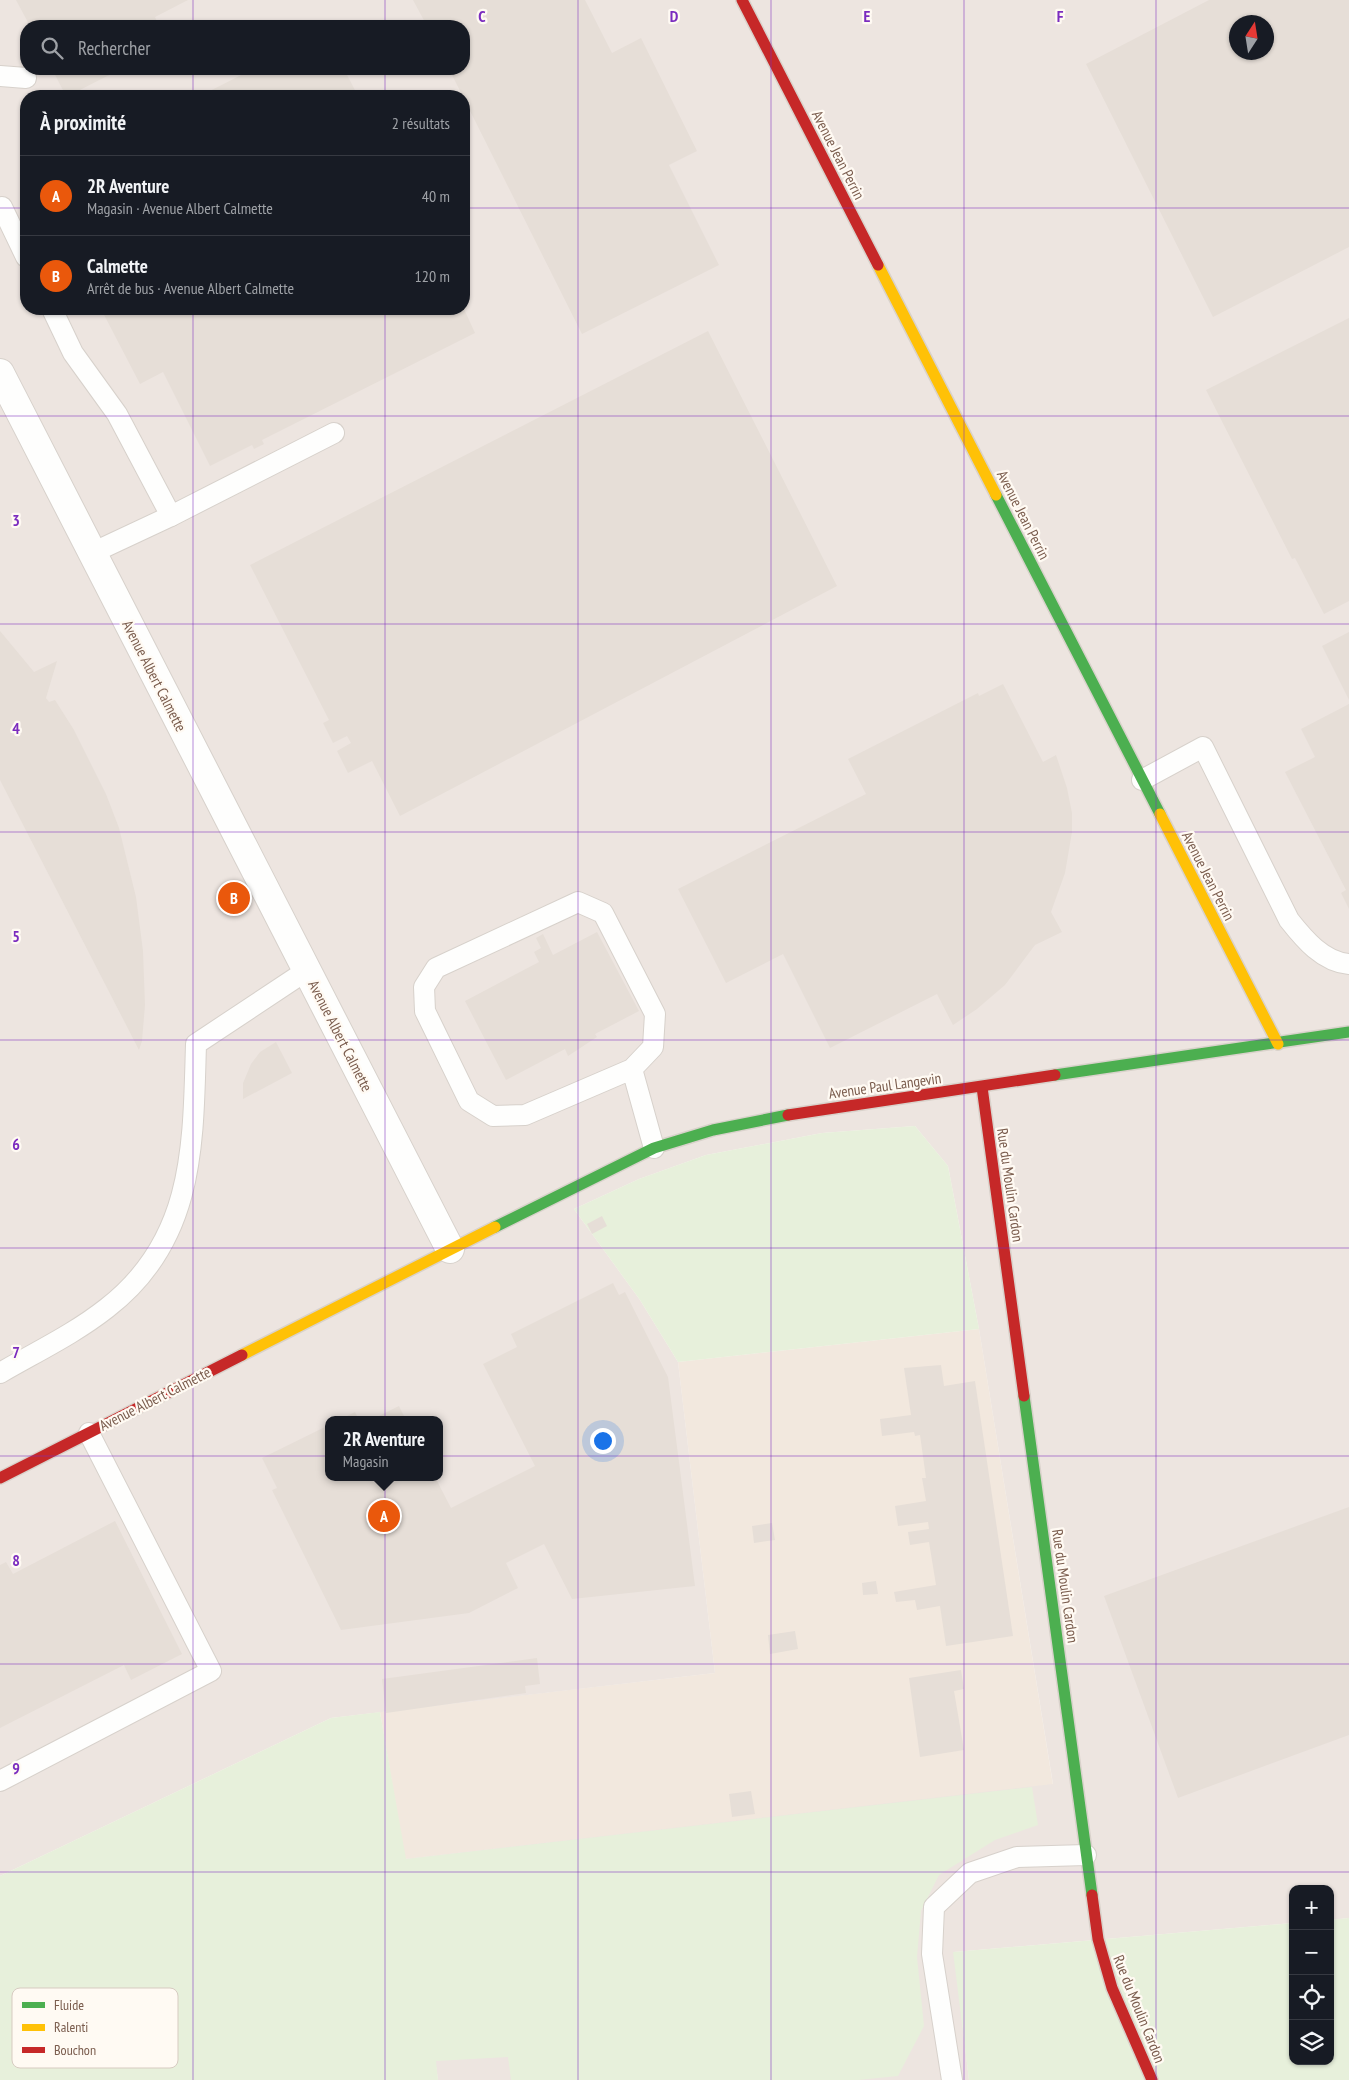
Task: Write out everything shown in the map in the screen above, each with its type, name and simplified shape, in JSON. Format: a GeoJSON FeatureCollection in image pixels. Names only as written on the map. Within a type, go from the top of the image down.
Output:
{"type":"FeatureCollection","features":[{"type":"Feature","properties":{"kind":"street","name":"Avenue Jean Perrin"},"geometry":{"type":"LineString","coordinates":[[742,0],[1278,1044]]}},
{"type":"Feature","properties":{"kind":"street","name":"Avenue Albert Calmette"},"geometry":{"type":"LineString","coordinates":[[0,373],[450,1249],[0,1478]]}},
{"type":"Feature","properties":{"kind":"street","name":"Avenue Paul Langevin"},"geometry":{"type":"LineString","coordinates":[[450,1249],[654,1148],[713,1130],[774,1117],[1349,1032]]}},
{"type":"Feature","properties":{"kind":"street","name":"Rue du Moulin Cardon"},"geometry":{"type":"LineString","coordinates":[[982,1087],[1098,1939],[1106,1973],[1152,2080]]}},
{"type":"Feature","properties":{"kind":"lane"},"geometry":{"type":"LineString","coordinates":[[0,76],[26,78]]}},
{"type":"Feature","properties":{"kind":"lane"},"geometry":{"type":"LineString","coordinates":[[0,208],[2,207],[20,244]]}},
{"type":"Feature","properties":{"kind":"lane"},"geometry":{"type":"LineString","coordinates":[[55,315],[73,353],[117,414],[172,516]]}},
{"type":"Feature","properties":{"kind":"lane"},"geometry":{"type":"LineString","coordinates":[[92,554],[334,434]]}},
{"type":"Feature","properties":{"kind":"lane"},"geometry":{"type":"LineString","coordinates":[[1142,780],[1203,747],[1289,920],[1304,939],[1323,955],[1349,964]]}},
{"type":"Feature","properties":{"kind":"lane"},"geometry":{"type":"LineString","coordinates":[[578,902],[603,913],[655,1014],[653,1047],[632,1069],[525,1115],[493,1116],[469,1101],[425,1011],[424,986],[436,968],[578,902]]}},
{"type":"Feature","properties":{"kind":"lane"},"geometry":{"type":"LineString","coordinates":[[0,1373],[79,1327],[107,1308],[131,1288],[150,1265],[166,1240],[184,1190],[191,1141],[196,1044],[306,971]]}},
{"type":"Feature","properties":{"kind":"lane"},"geometry":{"type":"LineString","coordinates":[[632,1069],[654,1148]]}},
{"type":"Feature","properties":{"kind":"lane"},"geometry":{"type":"LineString","coordinates":[[0,1781],[211,1672],[89,1433]]}},
{"type":"Feature","properties":{"kind":"lane"},"geometry":{"type":"LineString","coordinates":[[952,2080],[932,1954],[934,1907],[970,1873],[1017,1857],[1086,1855]]}},
{"type":"Feature","properties":{"kind":"shaded area"},"geometry":{"type":"Polygon","coordinates":[[[0,0],[1349,0],[1349,1918],[1334,1920],[1334,1885],[1289,1885],[1289,1923],[954,1952],[969,2080],[438,2080],[405,1859],[1053,1784],[979,1329],[948,1166],[915,1126],[822,1133],[706,1155],[639,1179],[574,1209],[640,1300],[678,1362],[715,1673],[331,1718],[0,1876],[0,0]]]}},
{"type":"Feature","properties":{"kind":"shaded area"},"geometry":{"type":"Polygon","coordinates":[[[979,1329],[1053,1785],[405,1859],[380,1712],[715,1673],[678,1362],[979,1329]]]}},
{"type":"Feature","properties":{"kind":"green space"},"geometry":{"type":"Polygon","coordinates":[[[915,1126],[948,1166],[979,1329],[678,1362],[640,1300],[574,1209],[639,1179],[706,1155],[822,1133],[915,1126]]]}},
{"type":"Feature","properties":{"kind":"green space"},"geometry":{"type":"Polygon","coordinates":[[[380,1712],[406,1859],[1032,1787],[1038,1825],[995,1840],[939,1875],[921,1911],[917,1957],[924,2026],[898,2076],[858,2080],[511,2080],[508,2057],[436,2061],[438,2080],[0,2080],[0,1876],[331,1718],[380,1712]]]}},
{"type":"Feature","properties":{"kind":"green space"},"geometry":{"type":"Polygon","coordinates":[[[1349,1918],[1349,2080],[969,2080],[953,1952],[1289,1923],[1289,2065],[1334,2065],[1334,1920],[1349,1918]]]}},
{"type":"Feature","properties":{"kind":"building"},"geometry":{"type":"Polygon","coordinates":[[[16,0],[188,0],[155,17],[156,20],[27,20],[16,0]]]}},
{"type":"Feature","properties":{"kind":"building"},"geometry":{"type":"Polygon","coordinates":[[[413,0],[585,0],[612,53],[641,38],[697,151],[669,165],[719,265],[582,334],[470,111],[470,90],[460,90],[452,75],[470,75],[470,20],[424,20],[413,0]]]}},
{"type":"Feature","properties":{"kind":"building"},"geometry":{"type":"Polygon","coordinates":[[[1209,0],[1349,0],[1349,247],[1213,317],[1086,64],[1209,0]]]}},
{"type":"Feature","properties":{"kind":"building"},"geometry":{"type":"Polygon","coordinates":[[[55,75],[109,75],[80,90],[63,90],[55,75]]]}},
{"type":"Feature","properties":{"kind":"building"},"geometry":{"type":"Polygon","coordinates":[[[241,75],[347,75],[355,90],[212,90],[241,75]]]}},
{"type":"Feature","properties":{"kind":"building"},"geometry":{"type":"Polygon","coordinates":[[[104,315],[467,315],[475,333],[262,440],[264,444],[254,449],[252,445],[210,466],[163,372],[140,384],[104,315]]]}},
{"type":"Feature","properties":{"kind":"building"},"geometry":{"type":"Polygon","coordinates":[[[1349,318],[1349,601],[1324,614],[1295,558],[1292,559],[1206,390],[1349,318]]]}},
{"type":"Feature","properties":{"kind":"building"},"geometry":{"type":"Polygon","coordinates":[[[708,331],[837,586],[400,816],[372,761],[348,773],[337,751],[351,743],[347,736],[333,743],[323,723],[329,720],[250,565],[708,331]]]}},
{"type":"Feature","properties":{"kind":"building"},"geometry":{"type":"Polygon","coordinates":[[[0,631],[34,672],[57,661],[46,698],[49,702],[55,700],[74,730],[106,794],[119,828],[136,897],[143,951],[145,1005],[142,1041],[139,1050],[0,780],[0,631]]]}},
{"type":"Feature","properties":{"kind":"building"},"geometry":{"type":"Polygon","coordinates":[[[1349,632],[1349,700],[1322,646],[1349,632]]]}},
{"type":"Feature","properties":{"kind":"building"},"geometry":{"type":"Polygon","coordinates":[[[1003,684],[1043,762],[1056,755],[1067,788],[1072,813],[1072,832],[1065,873],[1051,912],[1062,932],[1035,945],[1005,985],[977,1009],[953,1025],[937,994],[830,1048],[783,954],[726,983],[678,889],[866,794],[848,759],[978,693],[979,696],[1003,684]]]}},
{"type":"Feature","properties":{"kind":"building"},"geometry":{"type":"Polygon","coordinates":[[[1349,704],[1349,909],[1341,893],[1346,890],[1285,772],[1315,757],[1301,729],[1349,704]]]}},
{"type":"Feature","properties":{"kind":"building"},"geometry":{"type":"Polygon","coordinates":[[[597,932],[639,1011],[595,1034],[597,1037],[568,1056],[565,1049],[506,1080],[465,1001],[539,962],[534,952],[541,948],[536,938],[543,934],[553,955],[597,932]]]}},
{"type":"Feature","properties":{"kind":"building"},"geometry":{"type":"Polygon","coordinates":[[[276,1042],[292,1073],[243,1099],[243,1083],[251,1064],[260,1052],[276,1042]]]}},
{"type":"Feature","properties":{"kind":"building"},"geometry":{"type":"Polygon","coordinates":[[[602,1216],[607,1226],[592,1234],[587,1224],[602,1216]]]}},
{"type":"Feature","properties":{"kind":"building"},"geometry":{"type":"Polygon","coordinates":[[[613,1283],[619,1295],[625,1292],[668,1377],[695,1586],[572,1599],[544,1544],[506,1563],[518,1588],[469,1613],[341,1630],[272,1490],[277,1488],[262,1458],[325,1427],[325,1481],[437,1481],[451,1508],[535,1466],[483,1364],[517,1347],[511,1334],[613,1283]]]}},
{"type":"Feature","properties":{"kind":"building"},"geometry":{"type":"Polygon","coordinates":[[[941,1365],[944,1386],[975,1381],[1013,1636],[946,1646],[940,1606],[917,1610],[915,1600],[896,1602],[894,1592],[936,1585],[929,1542],[910,1545],[908,1532],[929,1529],[928,1522],[898,1526],[895,1506],[926,1501],[922,1478],[926,1478],[920,1435],[915,1436],[914,1432],[882,1436],[880,1419],[911,1415],[904,1368],[941,1365]]]}},
{"type":"Feature","properties":{"kind":"building"},"geometry":{"type":"Polygon","coordinates":[[[399,1406],[404,1416],[379,1416],[399,1406]]]}},
{"type":"Feature","properties":{"kind":"building"},"geometry":{"type":"Polygon","coordinates":[[[355,1412],[357,1416],[347,1416],[355,1412]]]}},
{"type":"Feature","properties":{"kind":"building"},"geometry":{"type":"Polygon","coordinates":[[[1349,1507],[1349,1735],[1178,1798],[1104,1596],[1349,1507]]]}},
{"type":"Feature","properties":{"kind":"building"},"geometry":{"type":"Polygon","coordinates":[[[115,1521],[182,1654],[131,1680],[124,1665],[0,1728],[0,1565],[6,1562],[13,1574],[115,1521]]]}},
{"type":"Feature","properties":{"kind":"building"},"geometry":{"type":"Polygon","coordinates":[[[772,1523],[775,1540],[754,1543],[752,1526],[772,1523]]]}},
{"type":"Feature","properties":{"kind":"building"},"geometry":{"type":"Polygon","coordinates":[[[876,1581],[878,1594],[863,1595],[862,1583],[876,1581]]]}},
{"type":"Feature","properties":{"kind":"building"},"geometry":{"type":"Polygon","coordinates":[[[795,1631],[798,1649],[770,1654],[768,1635],[795,1631]]]}},
{"type":"Feature","properties":{"kind":"building"},"geometry":{"type":"Polygon","coordinates":[[[537,1658],[540,1684],[525,1686],[526,1693],[386,1713],[382,1679],[537,1658]]]}},
{"type":"Feature","properties":{"kind":"building"},"geometry":{"type":"Polygon","coordinates":[[[961,1670],[964,1689],[954,1691],[964,1750],[920,1757],[909,1678],[961,1670]]]}},
{"type":"Feature","properties":{"kind":"building"},"geometry":{"type":"Polygon","coordinates":[[[751,1791],[755,1814],[732,1817],[729,1794],[751,1791]]]}},
{"type":"Feature","properties":{"kind":"traffic: fast"},"geometry":{"type":"LineString","coordinates":[[996,495],[1160,814]]}},
{"type":"Feature","properties":{"kind":"traffic: fast"},"geometry":{"type":"LineString","coordinates":[[1055,1075],[1349,1032]]}},
{"type":"Feature","properties":{"kind":"traffic: fast"},"geometry":{"type":"LineString","coordinates":[[495,1227],[654,1148],[713,1130],[788,1115]]}},
{"type":"Feature","properties":{"kind":"traffic: fast"},"geometry":{"type":"LineString","coordinates":[[1024,1396],[1092,1895]]}},
{"type":"Feature","properties":{"kind":"traffic: slow"},"geometry":{"type":"LineString","coordinates":[[878,265],[996,495]]}},
{"type":"Feature","properties":{"kind":"traffic: slow"},"geometry":{"type":"LineString","coordinates":[[1160,814],[1278,1044]]}},
{"type":"Feature","properties":{"kind":"traffic: slow"},"geometry":{"type":"LineString","coordinates":[[242,1355],[495,1227]]}},
{"type":"Feature","properties":{"kind":"traffic: jam"},"geometry":{"type":"LineString","coordinates":[[742,0],[878,265]]}},
{"type":"Feature","properties":{"kind":"traffic: jam"},"geometry":{"type":"LineString","coordinates":[[788,1115],[1055,1075]]}},
{"type":"Feature","properties":{"kind":"traffic: jam"},"geometry":{"type":"LineString","coordinates":[[982,1087],[1024,1396]]}},
{"type":"Feature","properties":{"kind":"traffic: jam"},"geometry":{"type":"LineString","coordinates":[[0,1478],[242,1355]]}},
{"type":"Feature","properties":{"kind":"traffic: jam"},"geometry":{"type":"LineString","coordinates":[[1092,1895],[1098,1939],[1112,1988],[1152,2080]]}},
{"type":"Feature","properties":{"kind":"place","name":"Calmette"},"geometry":{"type":"Point","coordinates":[234,898]}},
{"type":"Feature","properties":{"kind":"place","name":"2R Aventure"},"geometry":{"type":"Point","coordinates":[384,1516]}}]}
